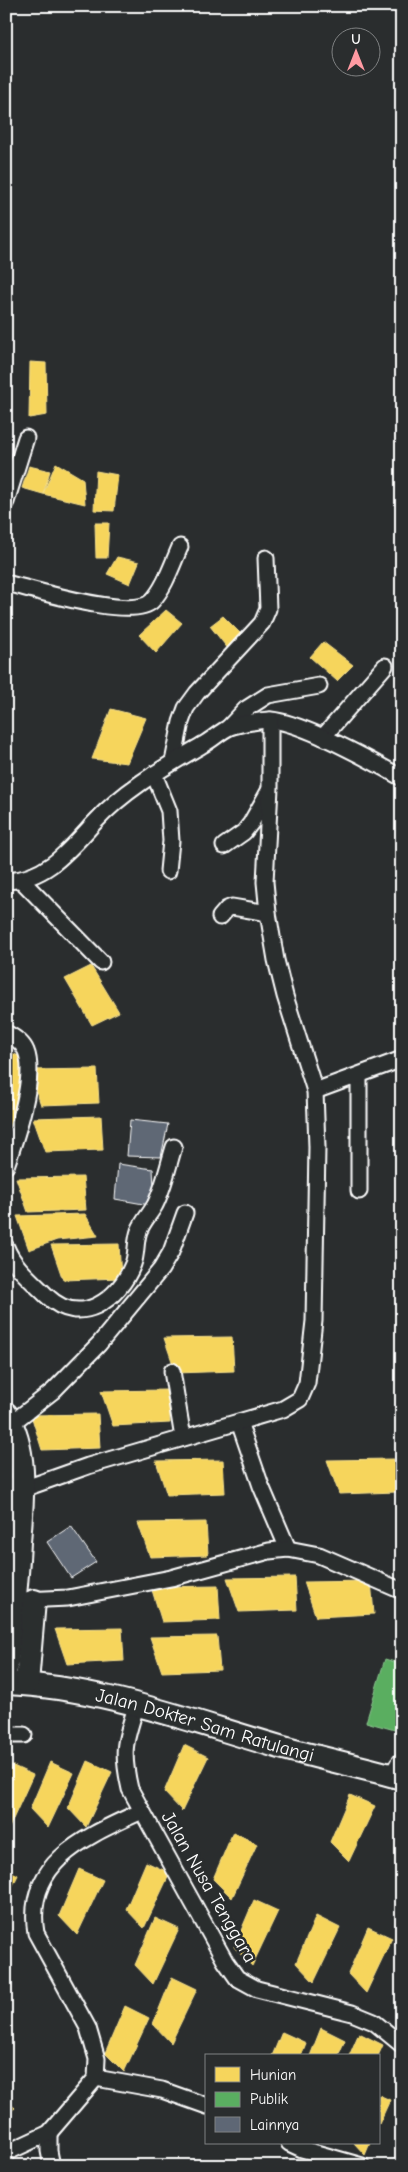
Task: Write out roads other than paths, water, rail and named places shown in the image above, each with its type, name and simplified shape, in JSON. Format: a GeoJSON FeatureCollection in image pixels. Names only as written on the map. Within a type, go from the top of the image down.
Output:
{"type":"FeatureCollection","features":[{"type":"Feature","properties":{"kind":"main road"},"geometry":{"type":"LineString","coordinates":[[9,1419],[17,1436],[15,1488],[25,1600],[17,1683]]}},
{"type":"Feature","properties":{"kind":"main road"},"geometry":{"type":"LineString","coordinates":[[6,1669],[25,1600]]}},
{"type":"Feature","properties":{"kind":"main road","name":"Jalan Dokter Sam Ratulangi"},"geometry":{"type":"LineString","coordinates":[[17,1683],[137,1704],[280,1747],[398,1778]]}},
{"type":"Feature","properties":{"kind":"street"},"geometry":{"type":"LineString","coordinates":[[6,502],[26,438]]}},
{"type":"Feature","properties":{"kind":"street"},"geometry":{"type":"LineString","coordinates":[[6,583],[108,607],[143,607],[151,602],[166,579],[180,547]]}},
{"type":"Feature","properties":{"kind":"street"},"geometry":{"type":"LineString","coordinates":[[173,762],[181,722],[186,708],[197,692],[262,623],[268,609],[266,558]]}},
{"type":"Feature","properties":{"kind":"street"},"geometry":{"type":"LineString","coordinates":[[323,737],[385,666]]}},
{"type":"Feature","properties":{"kind":"street"},"geometry":{"type":"LineString","coordinates":[[6,881],[22,880],[47,869],[75,845],[116,801],[154,774],[229,727],[246,709],[268,695],[319,686]]}},
{"type":"Feature","properties":{"kind":"street"},"geometry":{"type":"LineString","coordinates":[[229,727],[270,720],[323,737],[402,778]]}},
{"type":"Feature","properties":{"kind":"street"},"geometry":{"type":"LineString","coordinates":[[15,1488],[283,1409],[300,1399],[307,1383],[314,1321],[317,1147],[315,1091],[285,996],[276,960],[268,914],[266,882],[270,788],[270,720]]}},
{"type":"Feature","properties":{"kind":"street"},"geometry":{"type":"LineString","coordinates":[[154,774],[169,811],[171,841],[168,871]]}},
{"type":"Feature","properties":{"kind":"street"},"geometry":{"type":"LineString","coordinates":[[224,846],[244,832],[270,788]]}},
{"type":"Feature","properties":{"kind":"street"},"geometry":{"type":"LineString","coordinates":[[22,880],[101,962]]}},
{"type":"Feature","properties":{"kind":"street"},"geometry":{"type":"LineString","coordinates":[[220,917],[232,908],[268,914]]}},
{"type":"Feature","properties":{"kind":"street"},"geometry":{"type":"LineString","coordinates":[[6,1033],[22,1045],[28,1060],[28,1079],[22,1112],[6,1166]]}},
{"type":"Feature","properties":{"kind":"street"},"geometry":{"type":"LineString","coordinates":[[315,1091],[359,1076],[402,1058]]}},
{"type":"Feature","properties":{"kind":"street"},"geometry":{"type":"LineString","coordinates":[[359,1076],[359,1192]]}},
{"type":"Feature","properties":{"kind":"street"},"geometry":{"type":"LineString","coordinates":[[6,1247],[26,1276],[53,1302],[63,1308],[78,1311],[92,1308],[102,1302],[125,1279],[133,1264],[140,1229],[155,1206],[174,1147]]}},
{"type":"Feature","properties":{"kind":"street"},"geometry":{"type":"LineString","coordinates":[[9,1419],[53,1391],[99,1344],[161,1269],[171,1252],[186,1213]]}},
{"type":"Feature","properties":{"kind":"street"},"geometry":{"type":"LineString","coordinates":[[172,1371],[183,1438]]}},
{"type":"Feature","properties":{"kind":"street"},"geometry":{"type":"LineString","coordinates":[[239,1422],[261,1486],[288,1549]]}},
{"type":"Feature","properties":{"kind":"street"},"geometry":{"type":"LineString","coordinates":[[25,1600],[68,1598],[171,1578],[269,1551],[288,1549],[319,1555],[402,1591]]}},
{"type":"Feature","properties":{"kind":"street","name":"Jalan Nusa Tenggara"},"geometry":{"type":"LineString","coordinates":[[137,1704],[124,1743],[125,1768],[130,1789],[225,1961],[237,1978],[258,1990],[352,2013],[374,2022],[402,2045]]}},
{"type":"Feature","properties":{"kind":"street"},"geometry":{"type":"LineString","coordinates":[[6,1735],[24,1735]]}},
{"type":"Feature","properties":{"kind":"street"},"geometry":{"type":"LineString","coordinates":[[6,2153],[48,2133],[96,2078],[98,2059],[95,2046],[72,1997],[36,1933],[35,1912],[46,1874],[67,1850],[142,1811]]}},
{"type":"Feature","properties":{"kind":"street"},"geometry":{"type":"LineString","coordinates":[[96,2078],[162,2090],[205,2105]]}},
{"type":"Feature","properties":{"kind":"street"},"geometry":{"type":"LineString","coordinates":[[48,2133],[48,2151],[52,2166]]}},
{"type":"Feature","properties":{"kind":"street"},"geometry":{"type":"LineString","coordinates":[[291,2144],[302,2149],[362,2166]]}},
{"type":"Feature","properties":{"kind":"lane"},"geometry":{"type":"LineString","coordinates":[[398,1778],[395,1762],[402,1754]]}}]}
